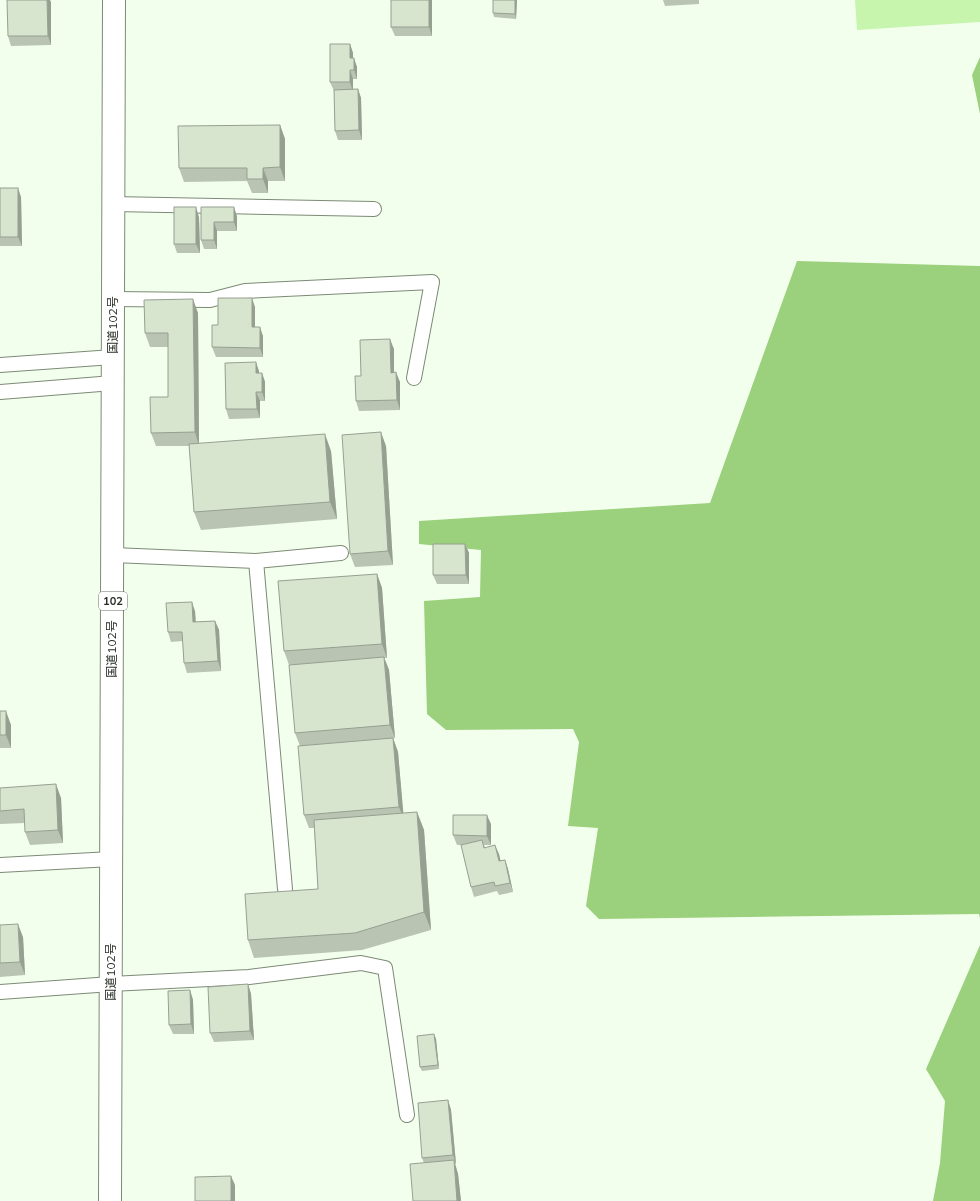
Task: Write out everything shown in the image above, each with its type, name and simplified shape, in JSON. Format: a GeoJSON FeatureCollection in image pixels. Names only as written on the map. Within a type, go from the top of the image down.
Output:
{"type":"FeatureCollection","features":[{"type":"Feature","properties":{"kind":"highway","name":"国道102号"},"geometry":{"type":"LineString","coordinates":[[110,1201],[114,0]]}},
{"type":"Feature","properties":{"kind":"lane"},"geometry":{"type":"LineString","coordinates":[[113,204],[374,209]]}},
{"type":"Feature","properties":{"kind":"lane"},"geometry":{"type":"LineString","coordinates":[[113,299],[210,300],[245,291],[432,282],[414,378]]}},
{"type":"Feature","properties":{"kind":"lane"},"geometry":{"type":"LineString","coordinates":[[0,365],[113,357]]}},
{"type":"Feature","properties":{"kind":"lane"},"geometry":{"type":"LineString","coordinates":[[0,392],[113,383]]}},
{"type":"Feature","properties":{"kind":"lane"},"geometry":{"type":"LineString","coordinates":[[113,556],[256,561],[341,553]]}},
{"type":"Feature","properties":{"kind":"lane"},"geometry":{"type":"LineString","coordinates":[[256,561],[285,889]]}},
{"type":"Feature","properties":{"kind":"lane"},"geometry":{"type":"LineString","coordinates":[[0,865],[112,859]]}},
{"type":"Feature","properties":{"kind":"lane"},"geometry":{"type":"LineString","coordinates":[[0,992],[111,984],[249,977],[361,963],[386,968],[407,1116]]}},
{"type":"Feature","properties":{"kind":"green space"},"geometry":{"type":"Polygon","coordinates":[[[855,0],[980,0],[980,22],[857,30],[855,0]]]}},
{"type":"Feature","properties":{"kind":"green space"},"geometry":{"type":"Polygon","coordinates":[[[980,57],[980,114],[972,75],[980,57]]]}},
{"type":"Feature","properties":{"kind":"green space"},"geometry":{"type":"Polygon","coordinates":[[[797,261],[980,266],[980,918],[979,914],[599,919],[586,906],[598,828],[568,826],[579,742],[573,729],[446,730],[427,714],[424,601],[480,597],[481,550],[419,544],[419,521],[710,503],[797,261]]]}},
{"type":"Feature","properties":{"kind":"green space"},"geometry":{"type":"Polygon","coordinates":[[[980,945],[980,1201],[933,1201],[940,1163],[945,1101],[926,1069],[980,945]]]}},
{"type":"Feature","properties":{"kind":"building"},"geometry":{"type":"Polygon","coordinates":[[[7,0],[47,0],[48,36],[8,36],[7,0]]]}},
{"type":"Feature","properties":{"kind":"building"},"geometry":{"type":"Polygon","coordinates":[[[391,0],[429,0],[429,27],[391,27],[391,0]]]}},
{"type":"Feature","properties":{"kind":"building"},"geometry":{"type":"Polygon","coordinates":[[[493,0],[515,0],[515,14],[493,13],[493,0]]]}},
{"type":"Feature","properties":{"kind":"building"},"geometry":{"type":"Polygon","coordinates":[[[330,44],[350,44],[350,58],[354,58],[354,70],[350,70],[350,82],[330,82],[330,44]]]}},
{"type":"Feature","properties":{"kind":"building"},"geometry":{"type":"Polygon","coordinates":[[[358,89],[359,130],[335,131],[334,90],[358,89]]]}},
{"type":"Feature","properties":{"kind":"building"},"geometry":{"type":"Polygon","coordinates":[[[280,125],[280,167],[263,168],[263,179],[247,179],[247,168],[179,168],[178,126],[280,125]]]}},
{"type":"Feature","properties":{"kind":"building"},"geometry":{"type":"Polygon","coordinates":[[[0,188],[18,188],[18,237],[0,237],[0,188]]]}},
{"type":"Feature","properties":{"kind":"building"},"geometry":{"type":"Polygon","coordinates":[[[174,207],[196,207],[196,244],[174,244],[174,207]]]}},
{"type":"Feature","properties":{"kind":"building"},"geometry":{"type":"Polygon","coordinates":[[[201,207],[234,207],[234,222],[214,222],[214,240],[201,240],[201,207]]]}},
{"type":"Feature","properties":{"kind":"building"},"geometry":{"type":"Polygon","coordinates":[[[218,298],[252,298],[252,327],[260,327],[260,348],[212,347],[212,325],[218,325],[218,298]]]}},
{"type":"Feature","properties":{"kind":"building"},"geometry":{"type":"Polygon","coordinates":[[[193,299],[195,432],[151,433],[150,397],[168,397],[168,333],[145,333],[144,300],[193,299]]]}},
{"type":"Feature","properties":{"kind":"building"},"geometry":{"type":"Polygon","coordinates":[[[390,339],[391,373],[396,372],[397,400],[356,401],[355,376],[361,376],[360,340],[390,339]]]}},
{"type":"Feature","properties":{"kind":"building"},"geometry":{"type":"Polygon","coordinates":[[[256,362],[256,373],[262,373],[262,392],[256,392],[257,409],[226,409],[225,363],[256,362]]]}},
{"type":"Feature","properties":{"kind":"building"},"geometry":{"type":"Polygon","coordinates":[[[381,432],[388,551],[350,554],[342,435],[381,432]]]}},
{"type":"Feature","properties":{"kind":"building"},"geometry":{"type":"Polygon","coordinates":[[[325,434],[330,502],[194,512],[189,444],[325,434]]]}},
{"type":"Feature","properties":{"kind":"building"},"geometry":{"type":"Polygon","coordinates":[[[433,544],[465,544],[466,575],[433,575],[433,544]]]}},
{"type":"Feature","properties":{"kind":"building"},"geometry":{"type":"Polygon","coordinates":[[[377,574],[382,644],[284,651],[278,581],[377,574]]]}},
{"type":"Feature","properties":{"kind":"building"},"geometry":{"type":"Polygon","coordinates":[[[192,602],[193,622],[215,621],[218,661],[184,663],[182,632],[168,632],[166,603],[192,602]]]}},
{"type":"Feature","properties":{"kind":"building"},"geometry":{"type":"Polygon","coordinates":[[[384,657],[390,725],[295,733],[289,665],[384,657]]]}},
{"type":"Feature","properties":{"kind":"building"},"geometry":{"type":"Polygon","coordinates":[[[0,711],[6,711],[6,735],[0,735],[0,711]]]}},
{"type":"Feature","properties":{"kind":"building"},"geometry":{"type":"Polygon","coordinates":[[[393,738],[399,807],[304,815],[298,746],[393,738]]]}},
{"type":"Feature","properties":{"kind":"building"},"geometry":{"type":"Polygon","coordinates":[[[56,784],[58,830],[25,832],[24,809],[0,811],[0,788],[56,784]]]}},
{"type":"Feature","properties":{"kind":"building"},"geometry":{"type":"Polygon","coordinates":[[[417,812],[424,912],[355,933],[248,940],[245,894],[318,889],[314,820],[417,812]]]}},
{"type":"Feature","properties":{"kind":"building"},"geometry":{"type":"Polygon","coordinates":[[[453,815],[487,815],[487,836],[453,835],[453,815]]]}},
{"type":"Feature","properties":{"kind":"building"},"geometry":{"type":"Polygon","coordinates":[[[482,840],[484,848],[495,845],[499,861],[505,860],[510,883],[495,886],[494,882],[471,887],[461,845],[482,840]]]}},
{"type":"Feature","properties":{"kind":"building"},"geometry":{"type":"Polygon","coordinates":[[[18,924],[20,962],[0,963],[0,925],[18,924]]]}},
{"type":"Feature","properties":{"kind":"building"},"geometry":{"type":"Polygon","coordinates":[[[248,984],[250,1031],[210,1033],[208,987],[248,984]]]}},
{"type":"Feature","properties":{"kind":"building"},"geometry":{"type":"Polygon","coordinates":[[[190,990],[191,1024],[169,1025],[168,991],[190,990]]]}},
{"type":"Feature","properties":{"kind":"building"},"geometry":{"type":"Polygon","coordinates":[[[434,1034],[438,1065],[420,1067],[417,1036],[434,1034]]]}},
{"type":"Feature","properties":{"kind":"building"},"geometry":{"type":"Polygon","coordinates":[[[448,1100],[453,1155],[422,1158],[418,1103],[448,1100]]]}},
{"type":"Feature","properties":{"kind":"building"},"geometry":{"type":"Polygon","coordinates":[[[454,1160],[457,1201],[413,1201],[410,1164],[454,1160]]]}},
{"type":"Feature","properties":{"kind":"building"},"geometry":{"type":"Polygon","coordinates":[[[231,1176],[231,1201],[195,1201],[195,1177],[231,1176]]]}}]}
